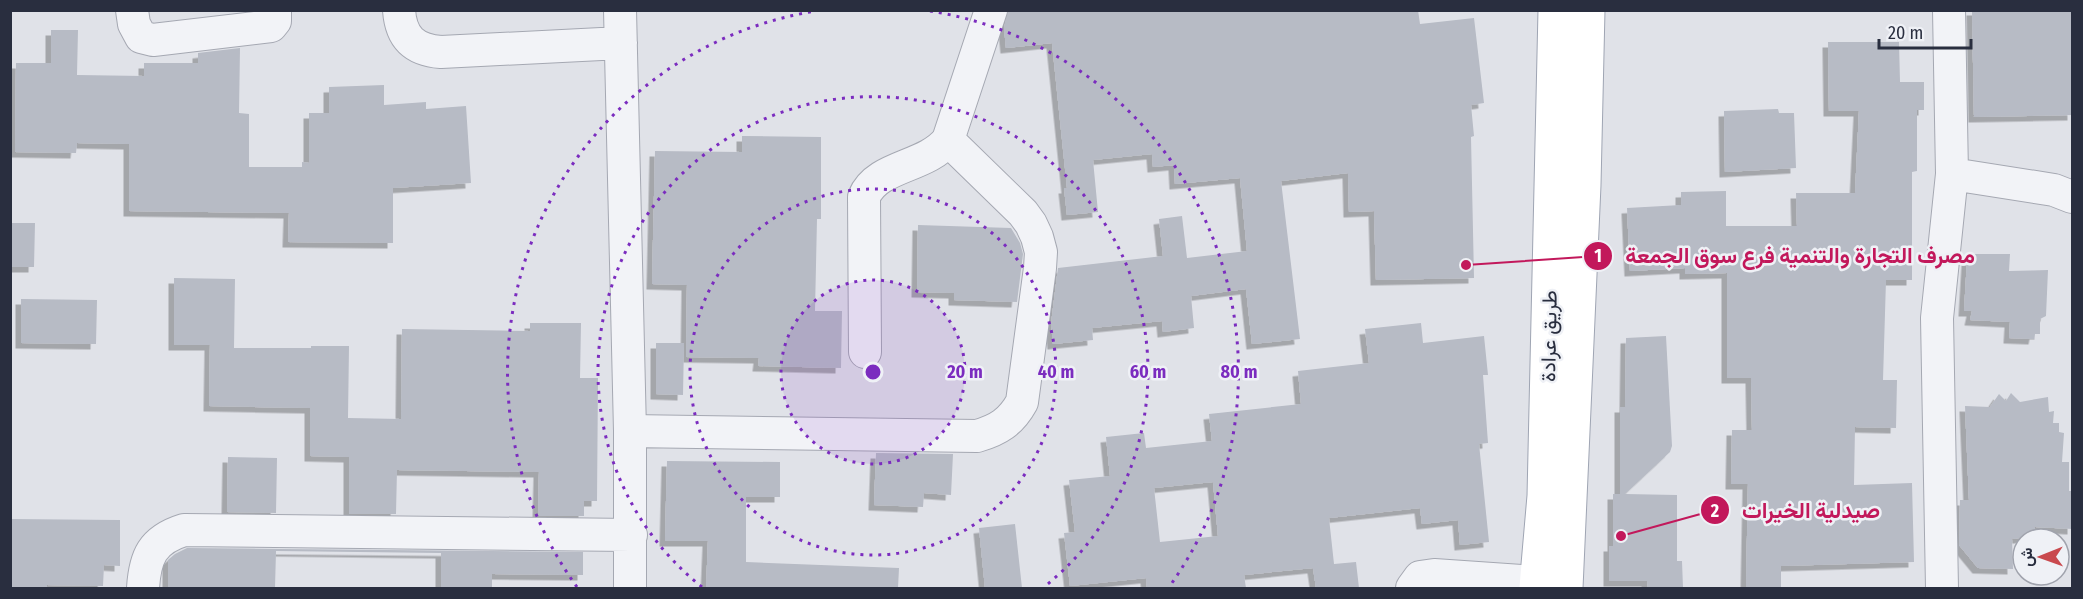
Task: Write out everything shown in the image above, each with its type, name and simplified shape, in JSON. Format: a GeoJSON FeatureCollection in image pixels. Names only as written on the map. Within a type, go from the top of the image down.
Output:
{"type":"FeatureCollection","features":[{"type":"Feature","properties":{"kind":"main road","name":"طريق عرادة"},"geometry":{"type":"LineString","coordinates":[[1546,586],[1545,474],[1555,10]]}},
{"type":"Feature","properties":{"kind":"main road","name":"طريق عرادة"},"geometry":{"type":"LineString","coordinates":[[1546,586],[1572,500],[1588,10]]}},
{"type":"Feature","properties":{"kind":"street"},"geometry":{"type":"LineString","coordinates":[[132,10],[134,24],[141,37],[153,40],[271,26],[275,21],[275,10]]}},
{"type":"Feature","properties":{"kind":"street"},"geometry":{"type":"LineString","coordinates":[[399,10],[401,28],[412,42],[424,51],[621,43]]}},
{"type":"Feature","properties":{"kind":"street"},"geometry":{"type":"LineString","coordinates":[[620,10],[630,431],[630,588]]}},
{"type":"Feature","properties":{"kind":"street"},"geometry":{"type":"LineString","coordinates":[[865,352],[864,197],[867,189],[880,177],[934,155],[948,140],[991,10]]}},
{"type":"Feature","properties":{"kind":"street"},"geometry":{"type":"LineString","coordinates":[[1942,588],[1937,318],[1952,174],[1949,10]]}},
{"type":"Feature","properties":{"kind":"street"},"geometry":{"type":"LineString","coordinates":[[630,431],[977,436],[1005,425],[1015,415],[1022,402],[1041,252],[1037,237],[1023,213],[948,140]]}},
{"type":"Feature","properties":{"kind":"street"},"geometry":{"type":"LineString","coordinates":[[1952,174],[2054,190],[2073,197]]}},
{"type":"Feature","properties":{"kind":"street"},"geometry":{"type":"LineString","coordinates":[[143,588],[144,569],[149,555],[158,543],[170,534],[184,530],[631,535]]}},
{"type":"Feature","properties":{"kind":"street"},"geometry":{"type":"LineString","coordinates":[[1413,588],[1420,577],[1434,575],[1546,586]]}},
{"type":"Feature","properties":{"kind":"building"},"geometry":{"type":"Polygon","coordinates":[[[1008,10],[1418,10],[1420,24],[1474,18],[1484,103],[1471,105],[1474,136],[1471,137],[1474,278],[1376,280],[1374,211],[1349,212],[1348,173],[1281,181],[1300,339],[1252,344],[1246,289],[1191,296],[1194,328],[1163,332],[1162,321],[1092,328],[1093,340],[1053,344],[1051,324],[1058,268],[1163,256],[1159,219],[1182,216],[1187,258],[1247,251],[1240,178],[1175,184],[1174,165],[1153,167],[1152,154],[1093,160],[1098,212],[1067,215],[1064,188],[1067,188],[1052,43],[1006,48],[1004,28],[1008,10]]]}},
{"type":"Feature","properties":{"kind":"building"},"geometry":{"type":"Polygon","coordinates":[[[1972,10],[2071,10],[2073,115],[1974,117],[1972,10]]]}},
{"type":"Feature","properties":{"kind":"building"},"geometry":{"type":"Polygon","coordinates":[[[51,30],[78,30],[77,75],[144,76],[144,63],[198,63],[198,53],[240,48],[239,113],[249,114],[249,167],[302,167],[302,162],[309,163],[309,113],[329,113],[329,87],[384,85],[384,105],[426,102],[426,109],[466,106],[471,183],[393,188],[393,243],[288,242],[289,213],[129,211],[129,144],[77,143],[76,153],[15,152],[16,63],[51,63],[51,30]]]}},
{"type":"Feature","properties":{"kind":"building"},"geometry":{"type":"Polygon","coordinates":[[[1828,42],[1899,42],[1900,82],[1924,82],[1924,110],[1917,110],[1917,171],[1912,172],[1912,280],[1886,280],[1883,380],[1897,380],[1896,428],[1855,427],[1854,485],[1912,483],[1914,562],[1781,566],[1781,588],[1746,588],[1748,484],[1731,484],[1732,430],[1752,430],[1751,378],[1727,378],[1727,273],[1685,274],[1685,268],[1630,271],[1627,208],[1681,205],[1681,192],[1726,191],[1726,226],[1797,226],[1796,193],[1855,193],[1859,111],[1829,111],[1828,42]]]}},
{"type":"Feature","properties":{"kind":"building"},"geometry":{"type":"Polygon","coordinates":[[[1778,109],[1779,113],[1794,113],[1796,168],[1725,172],[1724,111],[1778,109]]]}},
{"type":"Feature","properties":{"kind":"building"},"geometry":{"type":"Polygon","coordinates":[[[742,136],[821,137],[821,219],[817,219],[815,311],[842,311],[841,368],[758,366],[759,358],[686,357],[687,285],[652,284],[655,151],[742,152],[742,136]]]}},
{"type":"Feature","properties":{"kind":"building"},"geometry":{"type":"Polygon","coordinates":[[[10,223],[35,223],[34,267],[10,267],[10,223]]]}},
{"type":"Feature","properties":{"kind":"building"},"geometry":{"type":"Polygon","coordinates":[[[918,225],[1011,228],[1020,243],[1023,254],[1017,302],[954,300],[954,293],[917,292],[918,225]]]}},
{"type":"Feature","properties":{"kind":"building"},"geometry":{"type":"Polygon","coordinates":[[[1972,254],[2010,254],[2009,271],[2048,270],[2046,316],[2040,319],[2040,334],[2035,334],[2034,339],[2009,338],[2010,322],[1970,320],[1972,311],[1964,311],[1967,260],[1972,260],[1972,254]]]}},
{"type":"Feature","properties":{"kind":"building"},"geometry":{"type":"Polygon","coordinates":[[[174,278],[235,279],[234,348],[349,346],[348,418],[401,419],[402,329],[530,331],[530,323],[581,323],[580,378],[598,378],[597,501],[584,501],[584,516],[538,516],[539,472],[397,470],[396,514],[349,514],[349,457],[310,456],[310,408],[209,406],[210,345],[174,345],[174,278]]]}},
{"type":"Feature","properties":{"kind":"building"},"geometry":{"type":"Polygon","coordinates":[[[21,299],[97,300],[96,344],[21,343],[21,299]]]}},
{"type":"Feature","properties":{"kind":"building"},"geometry":{"type":"Polygon","coordinates":[[[1421,323],[1423,343],[1484,336],[1488,375],[1483,375],[1488,443],[1479,444],[1489,542],[1460,545],[1458,520],[1422,524],[1420,508],[1329,518],[1334,564],[1356,562],[1359,588],[1316,588],[1313,568],[1244,575],[1246,588],[1147,588],[1146,578],[1070,586],[1064,533],[1075,532],[1069,480],[1110,476],[1106,437],[1144,433],[1146,448],[1212,441],[1209,414],[1301,404],[1298,371],[1369,363],[1365,329],[1421,323]],[[1213,482],[1154,488],[1160,542],[1218,536],[1213,482]]]}},
{"type":"Feature","properties":{"kind":"building"},"geometry":{"type":"Polygon","coordinates":[[[1666,336],[1672,446],[1670,452],[1625,494],[1677,495],[1677,561],[1682,561],[1683,588],[1648,588],[1647,581],[1609,581],[1609,546],[1613,546],[1613,494],[1620,494],[1620,407],[1625,407],[1626,338],[1666,336]]]}},
{"type":"Feature","properties":{"kind":"building"},"geometry":{"type":"Polygon","coordinates":[[[656,343],[684,343],[683,395],[656,394],[656,343]]]}},
{"type":"Feature","properties":{"kind":"building"},"geometry":{"type":"Polygon","coordinates":[[[2011,393],[2020,402],[2048,397],[2049,412],[2054,411],[2053,423],[2059,423],[2059,432],[2064,433],[2062,462],[2069,462],[2069,491],[2073,491],[2073,529],[2071,527],[2011,527],[2011,569],[1978,568],[1959,545],[1960,500],[1969,500],[1965,406],[1990,407],[1999,394],[2006,401],[2011,393]]]}},
{"type":"Feature","properties":{"kind":"building"},"geometry":{"type":"Polygon","coordinates":[[[876,453],[953,454],[951,495],[924,493],[923,507],[874,505],[876,453]]]}},
{"type":"Feature","properties":{"kind":"building"},"geometry":{"type":"Polygon","coordinates":[[[228,457],[277,458],[276,513],[227,512],[228,457]]]}},
{"type":"Feature","properties":{"kind":"building"},"geometry":{"type":"Polygon","coordinates":[[[667,461],[780,462],[780,497],[746,497],[746,562],[899,568],[898,588],[706,588],[708,541],[665,541],[667,461]]]}},
{"type":"Feature","properties":{"kind":"building"},"geometry":{"type":"Polygon","coordinates":[[[10,519],[120,520],[120,566],[104,565],[103,586],[47,585],[47,588],[10,588],[10,519]]]}},
{"type":"Feature","properties":{"kind":"building"},"geometry":{"type":"Polygon","coordinates":[[[1015,524],[1022,588],[985,588],[979,528],[1015,524]]]}},
{"type":"Feature","properties":{"kind":"building"},"geometry":{"type":"Polygon","coordinates":[[[187,548],[583,552],[583,575],[492,574],[492,588],[441,588],[441,553],[276,551],[275,588],[168,588],[168,560],[187,548]]]}},
{"type":"Feature","properties":{"kind":"place","name":"مصرف التجارة والتنمية فرع سوق الجمعة"},"geometry":{"type":"Point","coordinates":[1466,265]}},
{"type":"Feature","properties":{"kind":"place","name":"صيدلية الخيرات"},"geometry":{"type":"Point","coordinates":[1621,536]}}]}
